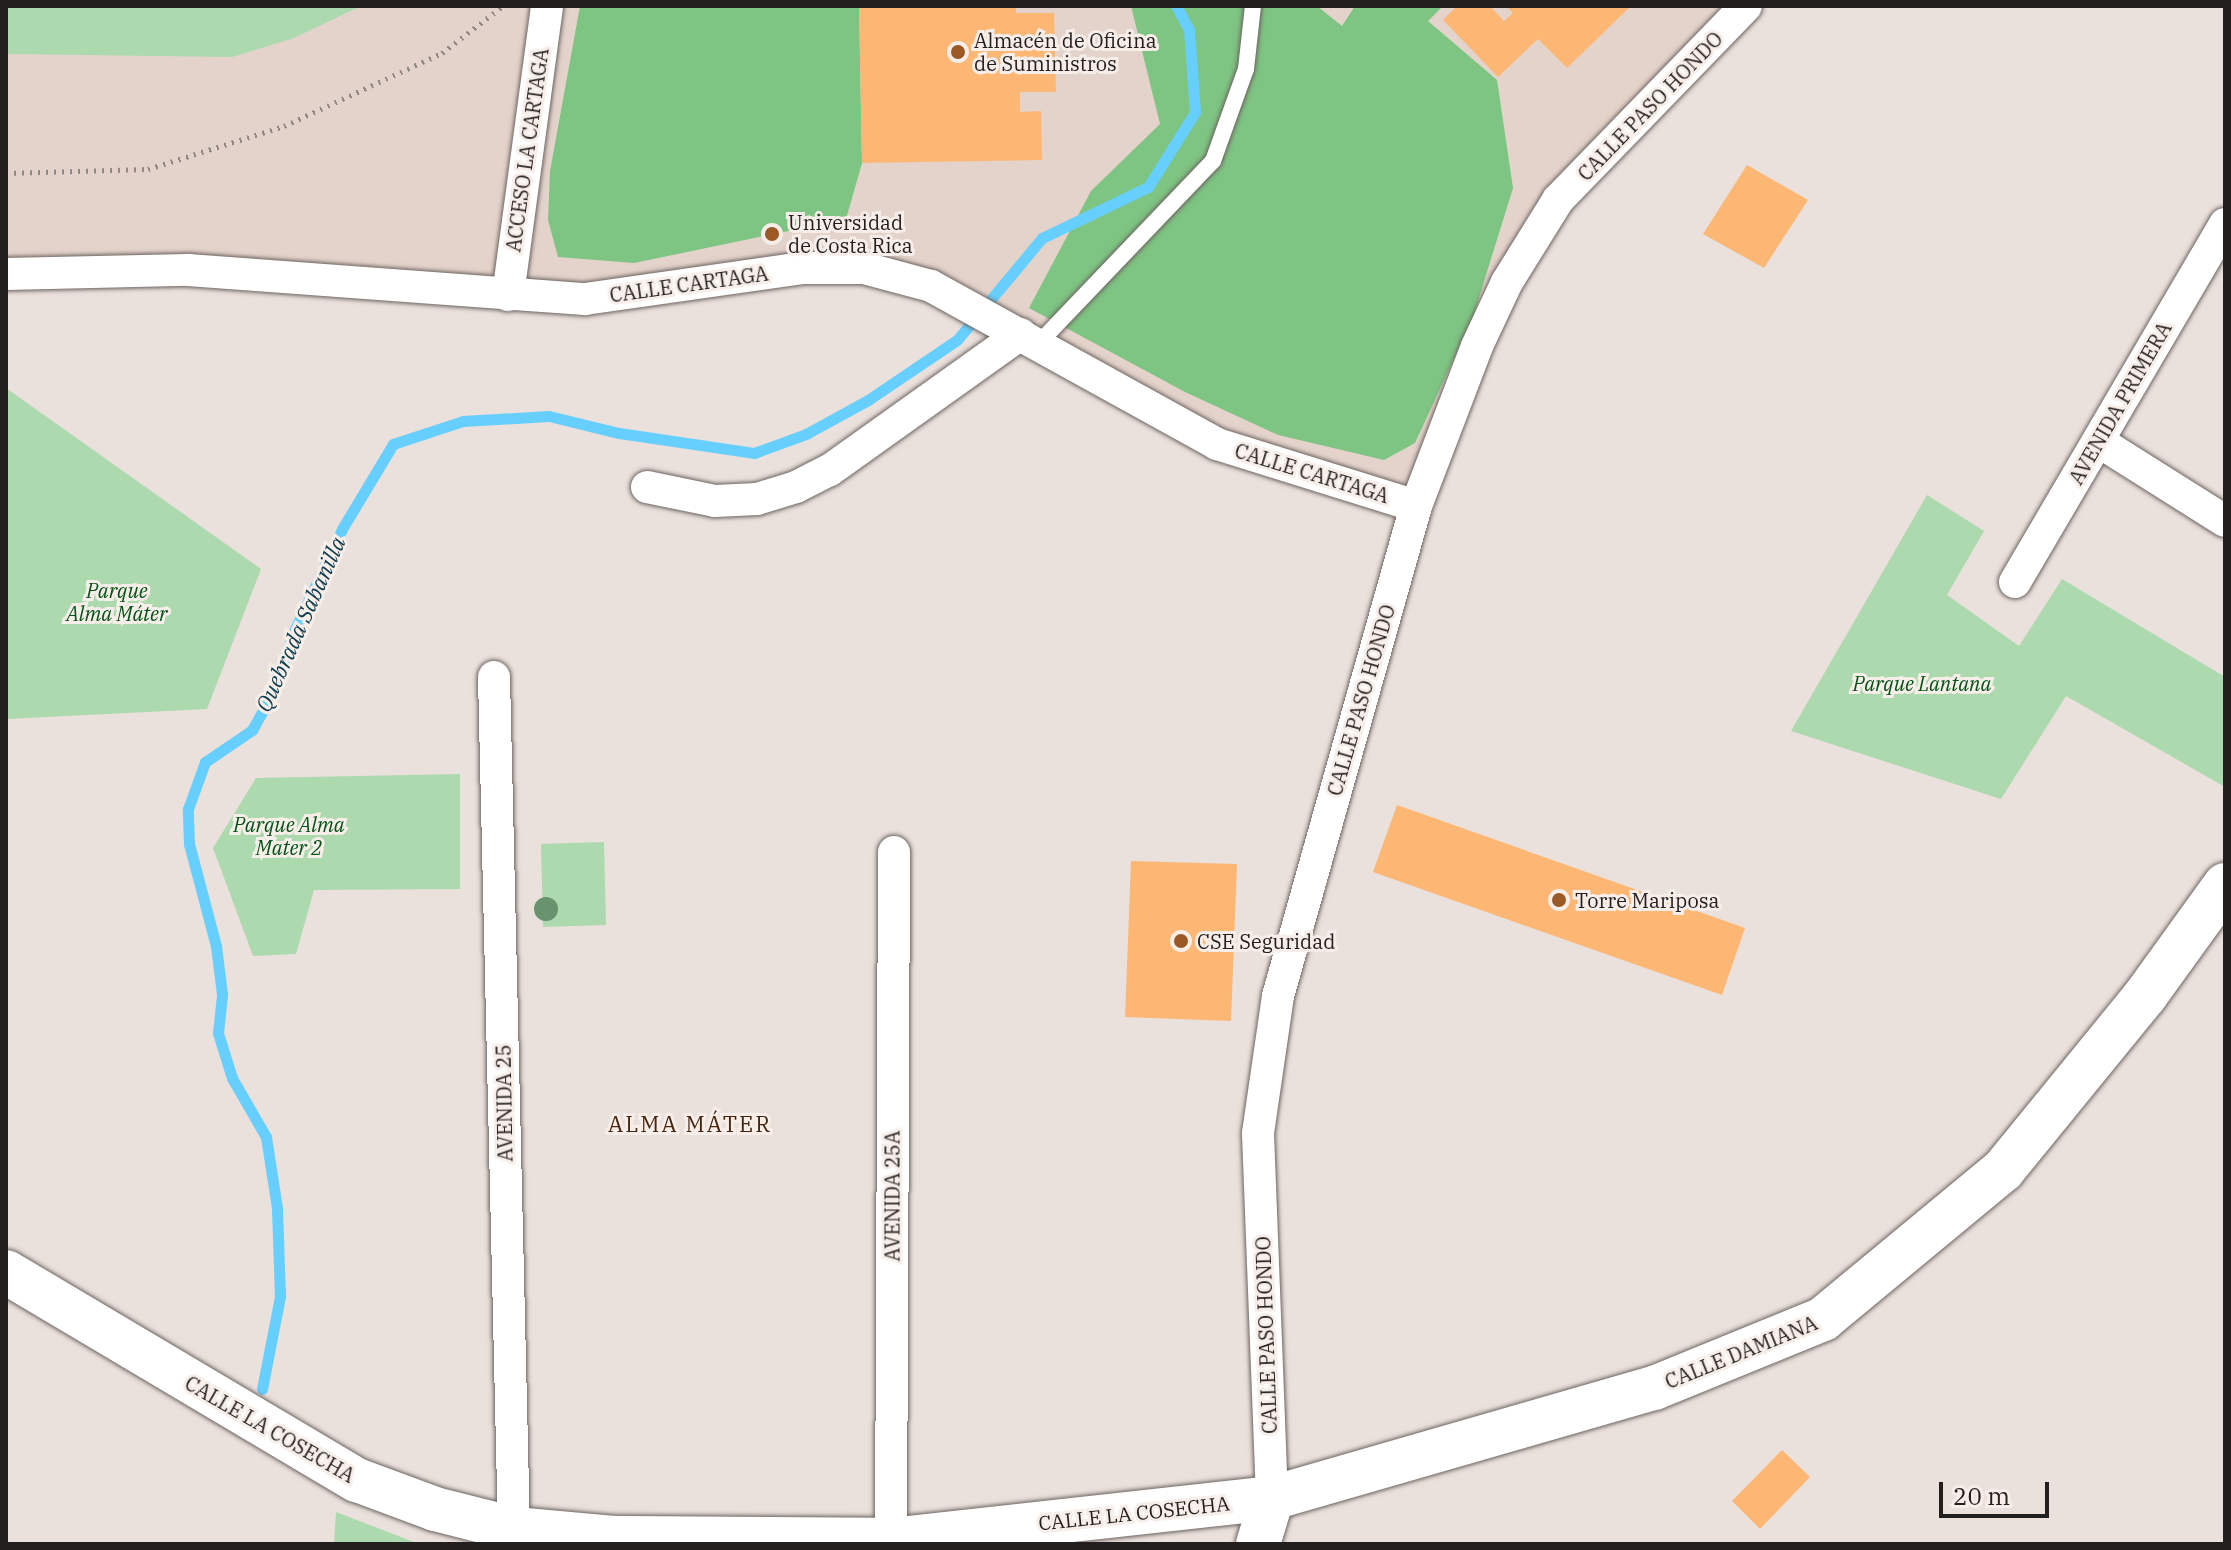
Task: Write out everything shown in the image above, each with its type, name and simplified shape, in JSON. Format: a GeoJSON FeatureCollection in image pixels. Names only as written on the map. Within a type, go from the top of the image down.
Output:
{"type":"FeatureCollection","features":[{"type":"Feature","properties":{"kind":"street","name":"ACCESO LA CARTAGA"},"geometry":{"type":"LineString","coordinates":[[508,295],[547,6]]}},
{"type":"Feature","properties":{"kind":"street","name":"CALLE PASO HONDO"},"geometry":{"type":"LineString","coordinates":[[1272,1498],[1258,1133],[1278,996],[1416,506],[1477,346],[1507,282],[1558,200],[1746,6]]}},
{"type":"Feature","properties":{"kind":"street","name":"AVENIDA PRIMERA"},"geometry":{"type":"LineString","coordinates":[[2015,582],[2222,235]]}},
{"type":"Feature","properties":{"kind":"street","name":"CALLE CARTAGA"},"geometry":{"type":"LineString","coordinates":[[6,274],[188,270],[585,299],[802,268],[864,268],[931,286],[1217,444],[1416,506]]}},
{"type":"Feature","properties":{"kind":"street"},"geometry":{"type":"LineString","coordinates":[[647,487],[715,501],[757,499],[796,487],[830,470],[1030,339]]}},
{"type":"Feature","properties":{"kind":"street"},"geometry":{"type":"LineString","coordinates":[[2098,441],[2225,521]]}},
{"type":"Feature","properties":{"kind":"street","name":"AVENIDA 25"},"geometry":{"type":"LineString","coordinates":[[494,677],[514,1529]]}},
{"type":"Feature","properties":{"kind":"street","name":"AVENIDA 25A"},"geometry":{"type":"LineString","coordinates":[[891,1540],[894,852]]}},
{"type":"Feature","properties":{"kind":"street","name":"CALLE DAMIANA"},"geometry":{"type":"LineString","coordinates":[[1272,1498],[1654,1388],[1823,1319],[2003,1170],[2145,996],[2225,885]]}},
{"type":"Feature","properties":{"kind":"street","name":"CALLE LA COSECHA"},"geometry":{"type":"LineString","coordinates":[[6,1272],[357,1480],[514,1529],[614,1538],[891,1540],[1272,1498]]}},
{"type":"Feature","properties":{"kind":"street"},"geometry":{"type":"LineString","coordinates":[[1258,1544],[1272,1498]]}},
{"type":"Feature","properties":{"kind":"lane"},"geometry":{"type":"LineString","coordinates":[[1030,339],[1213,161],[1246,69],[1253,6]]}},
{"type":"Feature","properties":{"kind":"path"},"geometry":{"type":"LineString","coordinates":[[6,173],[148,169],[284,126],[442,53],[503,6]]}},
{"type":"Feature","properties":{"kind":"shaded area","name":"Universidad de Costa Rica"},"geometry":{"type":"Polygon","coordinates":[[[6,6],[1746,6],[1558,200],[1416,506],[1217,444],[864,268],[666,288],[6,274],[6,6]]]}},
{"type":"Feature","properties":{"kind":"green space"},"geometry":{"type":"Polygon","coordinates":[[[6,6],[361,6],[294,38],[232,57],[6,54],[6,6]]]}},
{"type":"Feature","properties":{"kind":"green space"},"geometry":{"type":"Polygon","coordinates":[[[580,6],[859,6],[862,163],[846,219],[634,263],[558,257],[548,220],[550,171],[580,6]]]}},
{"type":"Feature","properties":{"kind":"green space"},"geometry":{"type":"Polygon","coordinates":[[[1131,6],[1317,6],[1342,26],[1355,6],[1443,6],[1428,21],[1497,80],[1513,188],[1473,317],[1415,443],[1384,460],[1278,435],[1185,392],[1029,308],[1091,191],[1160,124],[1131,6]]]}},
{"type":"Feature","properties":{"kind":"green space","name":"Parque Alma Máter"},"geometry":{"type":"Polygon","coordinates":[[[6,388],[261,569],[207,709],[6,719],[6,388]]]}},
{"type":"Feature","properties":{"kind":"green space","name":"Parque Lantana"},"geometry":{"type":"Polygon","coordinates":[[[1927,495],[1984,531],[1947,595],[2019,646],[2062,579],[2225,677],[2225,787],[2066,696],[2001,799],[1791,731],[1927,495]]]}},
{"type":"Feature","properties":{"kind":"green space","name":"Parque Alma Mater 2"},"geometry":{"type":"Polygon","coordinates":[[[460,774],[460,889],[314,890],[296,954],[253,956],[213,848],[256,778],[460,774]]]}},
{"type":"Feature","properties":{"kind":"green space"},"geometry":{"type":"Polygon","coordinates":[[[604,842],[606,925],[543,927],[541,844],[604,842]]]}},
{"type":"Feature","properties":{"kind":"green space"},"geometry":{"type":"Polygon","coordinates":[[[336,1512],[419,1544],[334,1544],[336,1512]]]}},
{"type":"Feature","properties":{"kind":"building","name":"Almacén de Oficina de Suministros"},"geometry":{"type":"Polygon","coordinates":[[[859,6],[1016,6],[1016,13],[1054,13],[1056,92],[1020,92],[1020,112],[1041,111],[1042,160],[862,163],[859,6]]]}},
{"type":"Feature","properties":{"kind":"building"},"geometry":{"type":"Polygon","coordinates":[[[1457,6],[1490,6],[1504,21],[1513,13],[1506,6],[1631,6],[1567,68],[1538,39],[1498,77],[1443,20],[1457,6]]]}},
{"type":"Feature","properties":{"kind":"building"},"geometry":{"type":"Polygon","coordinates":[[[1747,165],[1808,200],[1764,268],[1703,234],[1747,165]]]}},
{"type":"Feature","properties":{"kind":"building","name":"Torre Mariposa"},"geometry":{"type":"Polygon","coordinates":[[[1397,805],[1745,928],[1722,995],[1373,872],[1397,805]]]}},
{"type":"Feature","properties":{"kind":"building","name":"CSE Seguridad"},"geometry":{"type":"Polygon","coordinates":[[[1131,861],[1237,864],[1231,1021],[1125,1017],[1131,861]]]}},
{"type":"Feature","properties":{"kind":"building"},"geometry":{"type":"Polygon","coordinates":[[[1782,1450],[1810,1477],[1760,1529],[1732,1501],[1782,1450]]]}},
{"type":"Feature","properties":{"kind":"waterway","name":"Quebrada Sabanilla"},"geometry":{"type":"LineString","coordinates":[[262,1389],[280,1296],[277,1208],[266,1137],[232,1078],[218,1033],[222,994],[216,946],[189,844],[188,809],[205,762],[252,730],[272,694],[295,629],[342,529],[393,444],[463,421],[549,416],[619,433],[754,453],[806,434],[868,400],[957,340],[1042,238],[1148,187],[1195,112],[1189,30],[1176,6]]}},
{"type":"Feature","properties":{"kind":"place","name":"Almacén de Oficina de Suministros"},"geometry":{"type":"Point","coordinates":[958,52]}},
{"type":"Feature","properties":{"kind":"place","name":"Universidad de Costa Rica"},"geometry":{"type":"Point","coordinates":[772,234]}},
{"type":"Feature","properties":{"kind":"place","name":"Torre Mariposa"},"geometry":{"type":"Point","coordinates":[1559,900]}},
{"type":"Feature","properties":{"kind":"place","name":"CSE Seguridad"},"geometry":{"type":"Point","coordinates":[1181,941]}},
{"type":"Feature","properties":{"kind":"district","name":"ALMA MÁTER"},"geometry":{"type":"Point","coordinates":[690,1124]}}]}
